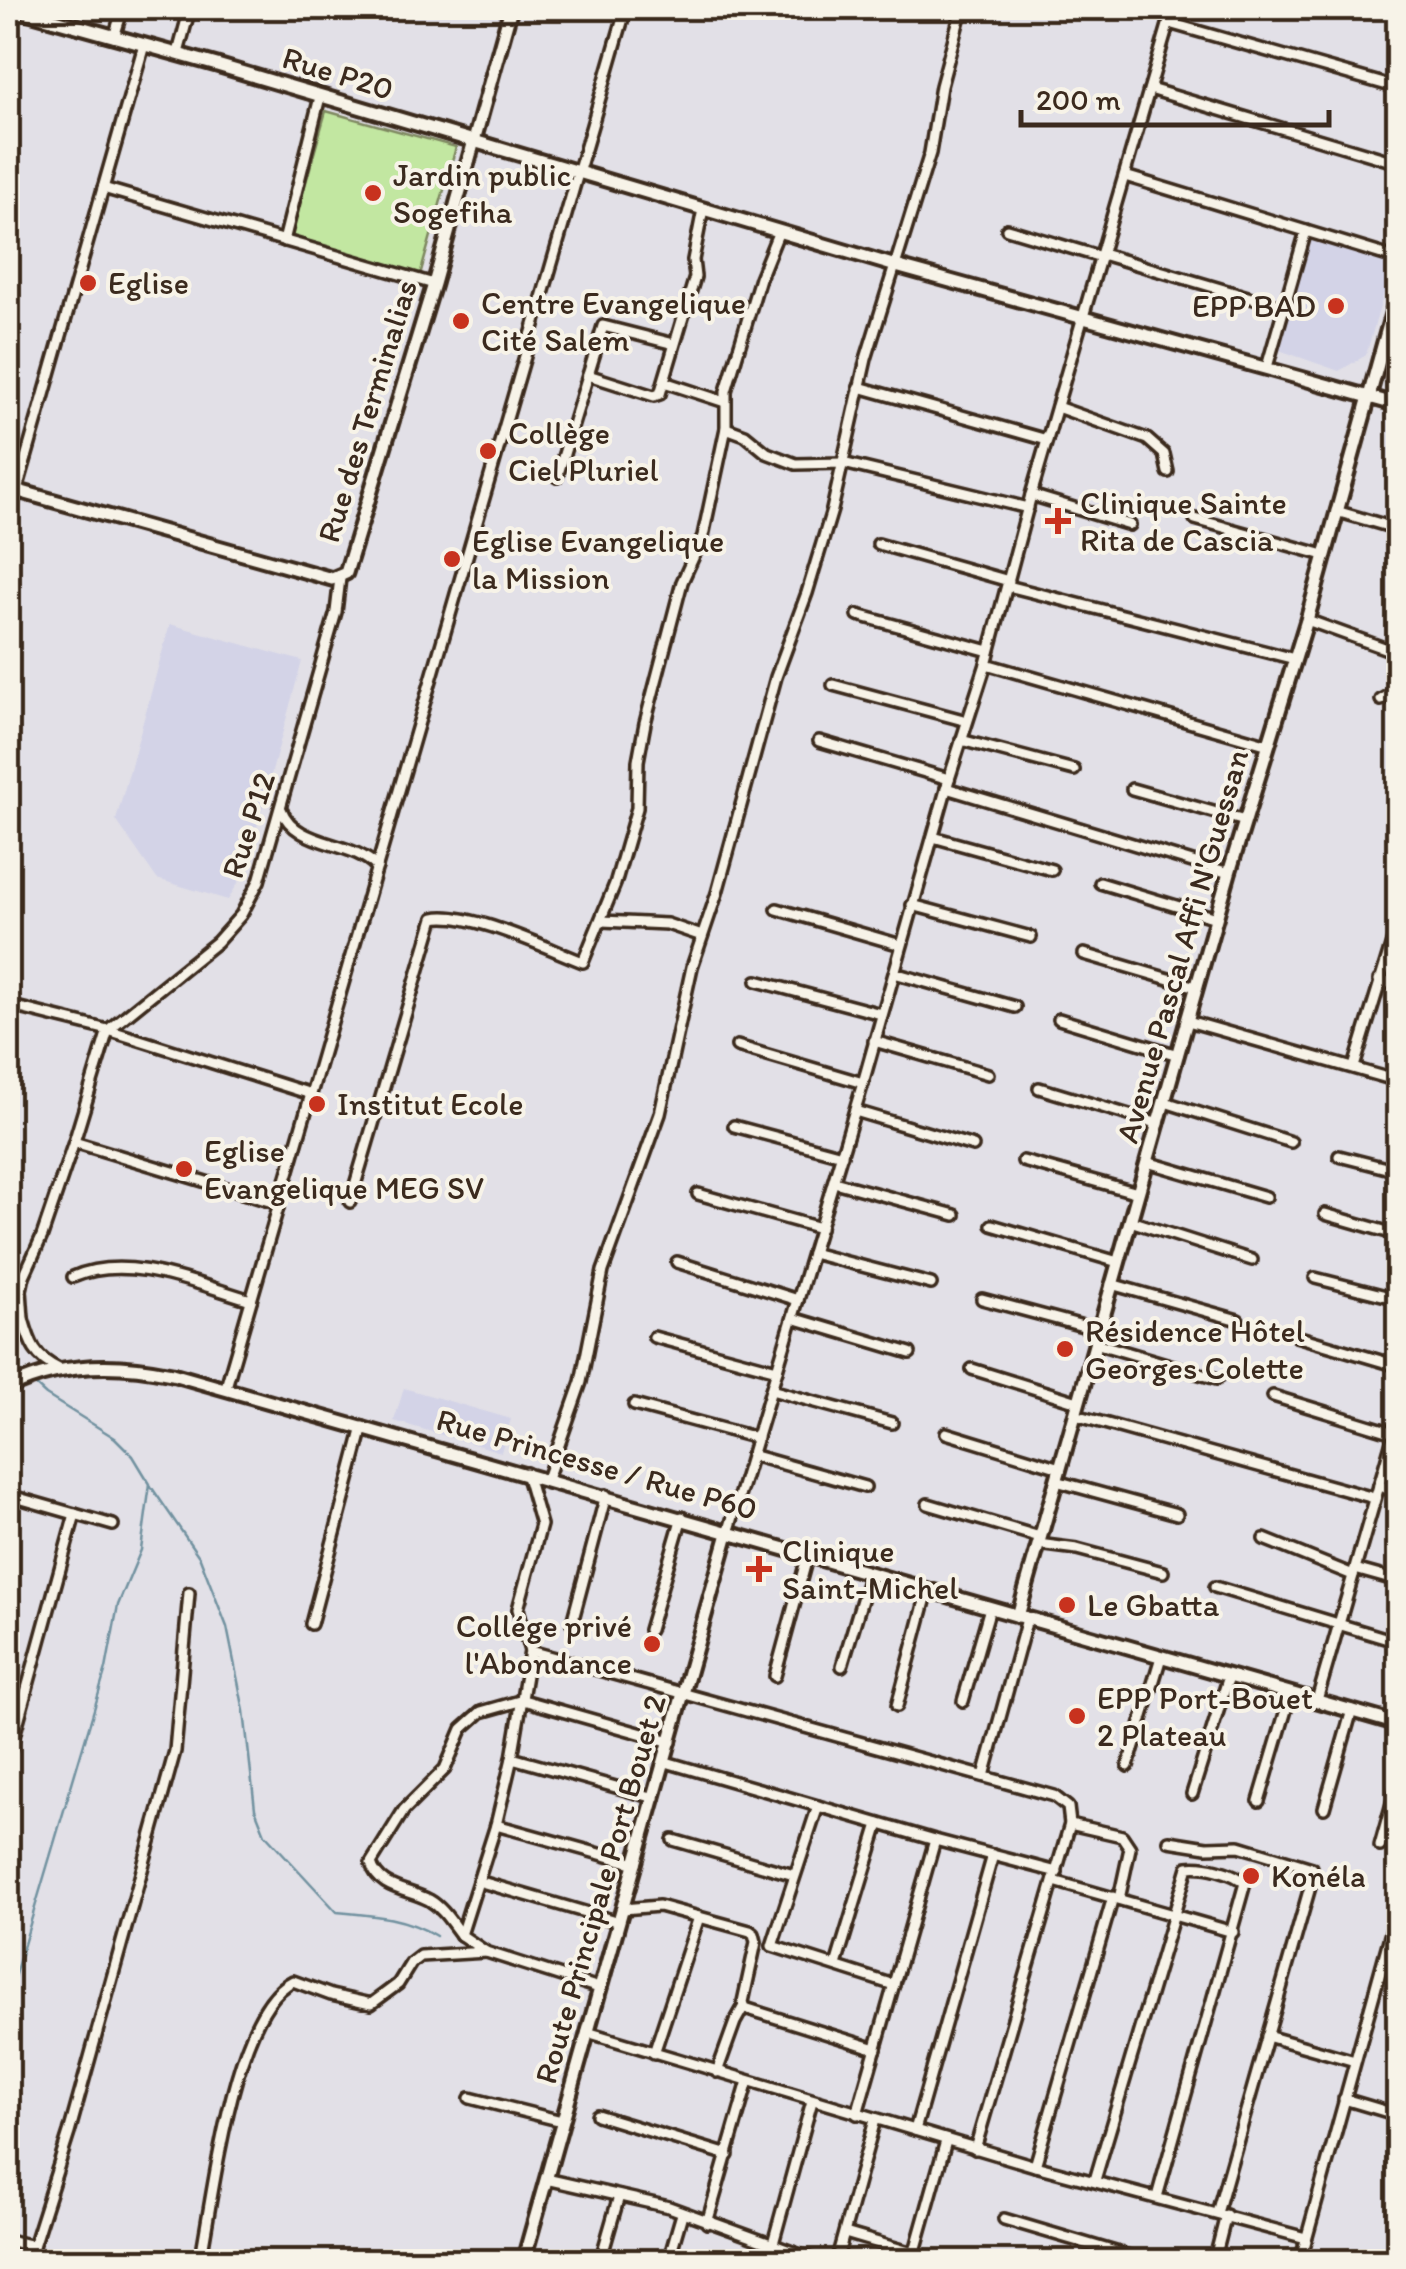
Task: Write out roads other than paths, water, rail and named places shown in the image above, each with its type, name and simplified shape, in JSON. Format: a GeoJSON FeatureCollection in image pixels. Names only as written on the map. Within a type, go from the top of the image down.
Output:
{"type":"FeatureCollection","features":[{"type":"Feature","properties":{"kind":"street","name":"Rue P20"},"geometry":{"type":"LineString","coordinates":[[12,8],[178,53],[896,266],[1398,404]]}},
{"type":"Feature","properties":{"kind":"street"},"geometry":{"type":"LineString","coordinates":[[114,38],[122,8]]}},
{"type":"Feature","properties":{"kind":"street"},"geometry":{"type":"LineString","coordinates":[[178,53],[190,8]]}},
{"type":"Feature","properties":{"kind":"street","name":"Rue des Terminalias"},"geometry":{"type":"LineString","coordinates":[[340,578],[349,566],[434,284],[511,8]]}},
{"type":"Feature","properties":{"kind":"street"},"geometry":{"type":"LineString","coordinates":[[226,1387],[626,8]]}},
{"type":"Feature","properties":{"kind":"street"},"geometry":{"type":"LineString","coordinates":[[547,1478],[581,1382],[603,1271],[660,1114],[702,936],[776,677],[807,594],[843,463],[859,386],[930,153],[941,86],[962,8]]}},
{"type":"Feature","properties":{"kind":"street"},"geometry":{"type":"LineString","coordinates":[[729,1530],[842,1156],[960,740],[986,664],[1031,495],[1173,10],[1155,8]]}},
{"type":"Feature","properties":{"kind":"street"},"geometry":{"type":"LineString","coordinates":[[1169,24],[1398,88]]}},
{"type":"Feature","properties":{"kind":"street"},"geometry":{"type":"LineString","coordinates":[[8,521],[12,489],[144,45]]}},
{"type":"Feature","properties":{"kind":"street"},"geometry":{"type":"LineString","coordinates":[[1150,89],[1398,163]]}},
{"type":"Feature","properties":{"kind":"street"},"geometry":{"type":"LineString","coordinates":[[284,240],[320,98]]}},
{"type":"Feature","properties":{"kind":"street"},"geometry":{"type":"LineString","coordinates":[[1125,176],[1398,259]]}},
{"type":"Feature","properties":{"kind":"street"},"geometry":{"type":"LineString","coordinates":[[103,188],[434,284]]}},
{"type":"Feature","properties":{"kind":"street"},"geometry":{"type":"LineString","coordinates":[[588,376],[654,396],[660,394],[695,277],[693,260],[703,208]]}},
{"type":"Feature","properties":{"kind":"street"},"geometry":{"type":"LineString","coordinates":[[1007,229],[1285,308]]}},
{"type":"Feature","properties":{"kind":"street"},"geometry":{"type":"LineString","coordinates":[[350,1202],[434,918],[477,923],[583,962],[602,921],[637,808],[638,761],[645,723],[682,582],[703,536],[726,428],[725,402],[755,294],[779,231]]}},
{"type":"Feature","properties":{"kind":"street"},"geometry":{"type":"LineString","coordinates":[[1268,367],[1306,231]]}},
{"type":"Feature","properties":{"kind":"street","name":"Avenue Pascal Affi N'Guessan"},"geometry":{"type":"LineString","coordinates":[[1022,1617],[1039,1540],[1229,873],[1307,620],[1398,292]]}},
{"type":"Feature","properties":{"kind":"street"},"geometry":{"type":"LineString","coordinates":[[556,478],[603,326],[674,344]]}},
{"type":"Feature","properties":{"kind":"street"},"geometry":{"type":"LineString","coordinates":[[664,382],[725,402]]}},
{"type":"Feature","properties":{"kind":"street"},"geometry":{"type":"LineString","coordinates":[[859,386],[1047,440]]}},
{"type":"Feature","properties":{"kind":"street"},"geometry":{"type":"LineString","coordinates":[[1057,407],[1148,439],[1164,454],[1168,472]]}},
{"type":"Feature","properties":{"kind":"street"},"geometry":{"type":"LineString","coordinates":[[726,428],[745,435],[768,453],[796,464],[843,463],[1028,508]]}},
{"type":"Feature","properties":{"kind":"street"},"geometry":{"type":"LineString","coordinates":[[12,489],[332,579],[340,578]]}},
{"type":"Feature","properties":{"kind":"street"},"geometry":{"type":"LineString","coordinates":[[1031,495],[1130,525]]}},
{"type":"Feature","properties":{"kind":"street"},"geometry":{"type":"LineString","coordinates":[[1336,511],[1398,529]]}},
{"type":"Feature","properties":{"kind":"street"},"geometry":{"type":"LineString","coordinates":[[1196,519],[1324,555]]}},
{"type":"Feature","properties":{"kind":"street"},"geometry":{"type":"LineString","coordinates":[[878,544],[1008,584],[1295,658]]}},
{"type":"Feature","properties":{"kind":"street","name":"Rue P12"},"geometry":{"type":"LineString","coordinates":[[108,1030],[230,930],[258,881],[336,612],[340,578]]}},
{"type":"Feature","properties":{"kind":"street"},"geometry":{"type":"LineString","coordinates":[[858,615],[989,651]]}},
{"type":"Feature","properties":{"kind":"street"},"geometry":{"type":"LineString","coordinates":[[1307,620],[1398,653]]}},
{"type":"Feature","properties":{"kind":"street"},"geometry":{"type":"LineString","coordinates":[[986,664],[1270,745]]}},
{"type":"Feature","properties":{"kind":"street"},"geometry":{"type":"LineString","coordinates":[[833,685],[967,722]]}},
{"type":"Feature","properties":{"kind":"street"},"geometry":{"type":"LineString","coordinates":[[1381,700],[1398,690]]}},
{"type":"Feature","properties":{"kind":"street"},"geometry":{"type":"LineString","coordinates":[[960,740],[1074,770]]}},
{"type":"Feature","properties":{"kind":"street"},"geometry":{"type":"LineString","coordinates":[[819,741],[1229,873]]}},
{"type":"Feature","properties":{"kind":"street"},"geometry":{"type":"LineString","coordinates":[[1132,789],[1246,821]]}},
{"type":"Feature","properties":{"kind":"street"},"geometry":{"type":"LineString","coordinates":[[281,809],[296,831],[360,852],[377,867]]}},
{"type":"Feature","properties":{"kind":"street"},"geometry":{"type":"LineString","coordinates":[[933,836],[1052,870]]}},
{"type":"Feature","properties":{"kind":"street"},"geometry":{"type":"LineString","coordinates":[[1100,883],[1216,918]]}},
{"type":"Feature","properties":{"kind":"street"},"geometry":{"type":"LineString","coordinates":[[912,904],[1031,937]]}},
{"type":"Feature","properties":{"kind":"street"},"geometry":{"type":"LineString","coordinates":[[777,909],[901,945]]}},
{"type":"Feature","properties":{"kind":"street"},"geometry":{"type":"LineString","coordinates":[[602,921],[667,924],[702,936]]}},
{"type":"Feature","properties":{"kind":"street"},"geometry":{"type":"LineString","coordinates":[[1354,1067],[1398,923]]}},
{"type":"Feature","properties":{"kind":"street"},"geometry":{"type":"LineString","coordinates":[[1084,954],[1196,987]]}},
{"type":"Feature","properties":{"kind":"street"},"geometry":{"type":"LineString","coordinates":[[894,974],[1015,1007]]}},
{"type":"Feature","properties":{"kind":"street"},"geometry":{"type":"LineString","coordinates":[[1379,980],[1398,986]]}},
{"type":"Feature","properties":{"kind":"street"},"geometry":{"type":"LineString","coordinates":[[757,981],[882,1014]]}},
{"type":"Feature","properties":{"kind":"street"},"geometry":{"type":"LineString","coordinates":[[8,1005],[108,1030],[311,1094]]}},
{"type":"Feature","properties":{"kind":"street"},"geometry":{"type":"LineString","coordinates":[[1059,1018],[1178,1056]]}},
{"type":"Feature","properties":{"kind":"street"},"geometry":{"type":"LineString","coordinates":[[1188,1021],[1398,1081]]}},
{"type":"Feature","properties":{"kind":"street"},"geometry":{"type":"LineString","coordinates":[[58,1369],[33,1350],[23,1319],[21,1290],[74,1142],[108,1030]]}},
{"type":"Feature","properties":{"kind":"street"},"geometry":{"type":"LineString","coordinates":[[874,1041],[988,1074]]}},
{"type":"Feature","properties":{"kind":"street"},"geometry":{"type":"LineString","coordinates":[[737,1046],[863,1083]]}},
{"type":"Feature","properties":{"kind":"street"},"geometry":{"type":"LineString","coordinates":[[1038,1088],[1159,1124]]}},
{"type":"Feature","properties":{"kind":"street"},"geometry":{"type":"LineString","coordinates":[[1165,1102],[1291,1142]]}},
{"type":"Feature","properties":{"kind":"street"},"geometry":{"type":"LineString","coordinates":[[855,1111],[973,1146]]}},
{"type":"Feature","properties":{"kind":"street"},"geometry":{"type":"LineString","coordinates":[[734,1126],[842,1156]]}},
{"type":"Feature","properties":{"kind":"street"},"geometry":{"type":"LineString","coordinates":[[74,1142],[279,1204]]}},
{"type":"Feature","properties":{"kind":"street"},"geometry":{"type":"LineString","coordinates":[[1339,1156],[1398,1171]]}},
{"type":"Feature","properties":{"kind":"street"},"geometry":{"type":"LineString","coordinates":[[1023,1162],[1138,1193]]}},
{"type":"Feature","properties":{"kind":"street"},"geometry":{"type":"LineString","coordinates":[[1148,1162],[1266,1198]]}},
{"type":"Feature","properties":{"kind":"street"},"geometry":{"type":"LineString","coordinates":[[834,1182],[955,1214]]}},
{"type":"Feature","properties":{"kind":"street"},"geometry":{"type":"LineString","coordinates":[[698,1194],[820,1228]]}},
{"type":"Feature","properties":{"kind":"street"},"geometry":{"type":"LineString","coordinates":[[1325,1214],[1398,1234]]}},
{"type":"Feature","properties":{"kind":"street"},"geometry":{"type":"LineString","coordinates":[[1130,1221],[1252,1260]]}},
{"type":"Feature","properties":{"kind":"street"},"geometry":{"type":"LineString","coordinates":[[992,1224],[1118,1262]]}},
{"type":"Feature","properties":{"kind":"street"},"geometry":{"type":"LineString","coordinates":[[812,1252],[931,1284]]}},
{"type":"Feature","properties":{"kind":"street"},"geometry":{"type":"LineString","coordinates":[[676,1262],[798,1300]]}},
{"type":"Feature","properties":{"kind":"street"},"geometry":{"type":"LineString","coordinates":[[73,1277],[94,1269],[144,1270],[251,1300]]}},
{"type":"Feature","properties":{"kind":"street"},"geometry":{"type":"LineString","coordinates":[[1316,1278],[1398,1299]]}},
{"type":"Feature","properties":{"kind":"street"},"geometry":{"type":"LineString","coordinates":[[1112,1284],[1238,1320]]}},
{"type":"Feature","properties":{"kind":"street"},"geometry":{"type":"LineString","coordinates":[[982,1299],[1217,1379]]}},
{"type":"Feature","properties":{"kind":"street"},"geometry":{"type":"LineString","coordinates":[[8,1314],[23,1319]]}},
{"type":"Feature","properties":{"kind":"street"},"geometry":{"type":"LineString","coordinates":[[793,1318],[910,1353]]}},
{"type":"Feature","properties":{"kind":"street"},"geometry":{"type":"LineString","coordinates":[[654,1336],[777,1370]]}},
{"type":"Feature","properties":{"kind":"street"},"geometry":{"type":"LineString","coordinates":[[1296,1336],[1398,1366]]}},
{"type":"Feature","properties":{"kind":"street","name":"Rue Princesse / Rue P60"},"geometry":{"type":"LineString","coordinates":[[13,1385],[58,1369],[130,1366],[226,1387],[1398,1724]]}},
{"type":"Feature","properties":{"kind":"street"},"geometry":{"type":"LineString","coordinates":[[972,1370],[1077,1408],[1374,1498]]}},
{"type":"Feature","properties":{"kind":"street"},"geometry":{"type":"LineString","coordinates":[[771,1390],[892,1423]]}},
{"type":"Feature","properties":{"kind":"street"},"geometry":{"type":"LineString","coordinates":[[1273,1396],[1394,1433]]}},
{"type":"Feature","properties":{"kind":"street"},"geometry":{"type":"LineString","coordinates":[[634,1405],[757,1438]]}},
{"type":"Feature","properties":{"kind":"street"},"geometry":{"type":"LineString","coordinates":[[1317,1700],[1374,1498],[1395,1446],[1398,1420]]}},
{"type":"Feature","properties":{"kind":"street"},"geometry":{"type":"LineString","coordinates":[[312,1624],[363,1426]]}},
{"type":"Feature","properties":{"kind":"street"},"geometry":{"type":"LineString","coordinates":[[946,1433],[1060,1468]]}},
{"type":"Feature","properties":{"kind":"street"},"geometry":{"type":"LineString","coordinates":[[751,1456],[865,1486]]}},
{"type":"Feature","properties":{"kind":"street"},"geometry":{"type":"LineString","coordinates":[[461,1935],[496,1825],[530,1651],[518,1609],[541,1525],[526,1473]]}},
{"type":"Feature","properties":{"kind":"street"},"geometry":{"type":"LineString","coordinates":[[1056,1481],[1178,1514]]}},
{"type":"Feature","properties":{"kind":"street"},"geometry":{"type":"LineString","coordinates":[[1379,1485],[1398,1494]]}},
{"type":"Feature","properties":{"kind":"street"},"geometry":{"type":"LineString","coordinates":[[8,1495],[113,1525]]}},
{"type":"Feature","properties":{"kind":"street"},"geometry":{"type":"LineString","coordinates":[[572,1622],[606,1495]]}},
{"type":"Feature","properties":{"kind":"street"},"geometry":{"type":"LineString","coordinates":[[928,1504],[1039,1540],[1163,1572]]}},
{"type":"Feature","properties":{"kind":"street"},"geometry":{"type":"LineString","coordinates":[[8,1758],[75,1514]]}},
{"type":"Feature","properties":{"kind":"street"},"geometry":{"type":"LineString","coordinates":[[648,1630],[682,1517]]}},
{"type":"Feature","properties":{"kind":"street","name":"Route Principale Port Bouet 2"},"geometry":{"type":"LineString","coordinates":[[523,2262],[729,1530]]}},
{"type":"Feature","properties":{"kind":"street"},"geometry":{"type":"LineString","coordinates":[[1264,1539],[1354,1572],[1398,1581]]}},
{"type":"Feature","properties":{"kind":"street"},"geometry":{"type":"LineString","coordinates":[[775,1676],[808,1554]]}},
{"type":"Feature","properties":{"kind":"street"},"geometry":{"type":"LineString","coordinates":[[842,1666],[870,1574]]}},
{"type":"Feature","properties":{"kind":"street"},"geometry":{"type":"LineString","coordinates":[[1215,1587],[1398,1642]]}},
{"type":"Feature","properties":{"kind":"street"},"geometry":{"type":"LineString","coordinates":[[897,1706],[928,1590]]}},
{"type":"Feature","properties":{"kind":"street"},"geometry":{"type":"LineString","coordinates":[[28,2262],[69,2133],[175,1750],[189,1593]]}},
{"type":"Feature","properties":{"kind":"street"},"geometry":{"type":"LineString","coordinates":[[963,1701],[990,1608]]}},
{"type":"Feature","properties":{"kind":"street"},"geometry":{"type":"LineString","coordinates":[[984,1776],[1022,1617]]}},
{"type":"Feature","properties":{"kind":"street"},"geometry":{"type":"LineString","coordinates":[[530,1651],[984,1776],[1061,1799],[1068,1806],[1070,1824],[1056,1876],[975,2149]]}},
{"type":"Feature","properties":{"kind":"street"},"geometry":{"type":"LineString","coordinates":[[1128,1766],[1161,1657]]}},
{"type":"Feature","properties":{"kind":"street"},"geometry":{"type":"LineString","coordinates":[[1192,1794],[1230,1676]]}},
{"type":"Feature","properties":{"kind":"street"},"geometry":{"type":"LineString","coordinates":[[1259,1800],[1291,1692]]}},
{"type":"Feature","properties":{"kind":"street"},"geometry":{"type":"LineString","coordinates":[[599,1988],[486,1952],[461,1935],[430,1901],[387,1884],[371,1863],[404,1810],[445,1770],[456,1740],[470,1719],[502,1704],[523,1700],[672,1742]]}},
{"type":"Feature","properties":{"kind":"street"},"geometry":{"type":"LineString","coordinates":[[1324,1808],[1352,1710]]}},
{"type":"Feature","properties":{"kind":"street"},"geometry":{"type":"LineString","coordinates":[[512,1758],[656,1798]]}},
{"type":"Feature","properties":{"kind":"street"},"geometry":{"type":"LineString","coordinates":[[666,1762],[993,1855],[1116,1898],[1233,1932]]}},
{"type":"Feature","properties":{"kind":"street"},"geometry":{"type":"LineString","coordinates":[[1380,1846],[1398,1782]]}},
{"type":"Feature","properties":{"kind":"street"},"geometry":{"type":"LineString","coordinates":[[772,1946],[818,1806]]}},
{"type":"Feature","properties":{"kind":"street"},"geometry":{"type":"LineString","coordinates":[[836,1965],[878,1824]]}},
{"type":"Feature","properties":{"kind":"street"},"geometry":{"type":"LineString","coordinates":[[1035,2166],[1130,1848],[1122,1836],[1070,1824]]}},
{"type":"Feature","properties":{"kind":"street"},"geometry":{"type":"LineString","coordinates":[[496,1825],[636,1864]]}},
{"type":"Feature","properties":{"kind":"street"},"geometry":{"type":"LineString","coordinates":[[673,1840],[794,1875]]}},
{"type":"Feature","properties":{"kind":"street"},"geometry":{"type":"LineString","coordinates":[[858,2114],[935,1840]]}},
{"type":"Feature","properties":{"kind":"street"},"geometry":{"type":"LineString","coordinates":[[1169,1842],[1239,1846],[1312,1868],[1312,1880],[1221,2214],[1214,2262]]}},
{"type":"Feature","properties":{"kind":"street"},"geometry":{"type":"LineString","coordinates":[[915,2130],[993,1855]]}},
{"type":"Feature","properties":{"kind":"street"},"geometry":{"type":"LineString","coordinates":[[1096,2180],[1188,1867],[1201,1866],[1244,1880],[1233,1932],[1157,2197]]}},
{"type":"Feature","properties":{"kind":"street"},"geometry":{"type":"LineString","coordinates":[[478,1881],[621,1916],[660,1906],[754,1934],[756,1942],[744,2006],[717,2072]]}},
{"type":"Feature","properties":{"kind":"street"},"geometry":{"type":"LineString","coordinates":[[1300,2262],[1398,1908]]}},
{"type":"Feature","properties":{"kind":"street"},"geometry":{"type":"LineString","coordinates":[[654,2053],[699,1917]]}},
{"type":"Feature","properties":{"kind":"street"},"geometry":{"type":"LineString","coordinates":[[756,1942],[894,1985]]}},
{"type":"Feature","properties":{"kind":"street"},"geometry":{"type":"LineString","coordinates":[[200,2262],[218,2154],[236,2085],[258,2019],[280,1988],[293,1981],[371,2004],[398,1984],[420,1956],[486,1952]]}},
{"type":"Feature","properties":{"kind":"street"},"geometry":{"type":"LineString","coordinates":[[744,2006],[876,2049]]}},
{"type":"Feature","properties":{"kind":"street"},"geometry":{"type":"LineString","coordinates":[[587,2032],[946,2141],[1306,2238]]}},
{"type":"Feature","properties":{"kind":"street"},"geometry":{"type":"LineString","coordinates":[[1268,2036],[1355,2061]]}},
{"type":"Feature","properties":{"kind":"street"},"geometry":{"type":"LineString","coordinates":[[706,2223],[748,2081]]}},
{"type":"Feature","properties":{"kind":"street"},"geometry":{"type":"LineString","coordinates":[[470,2098],[562,2121]]}},
{"type":"Feature","properties":{"kind":"street"},"geometry":{"type":"LineString","coordinates":[[1344,2099],[1398,2115]]}},
{"type":"Feature","properties":{"kind":"street"},"geometry":{"type":"LineString","coordinates":[[772,2247],[812,2101]]}},
{"type":"Feature","properties":{"kind":"street"},"geometry":{"type":"LineString","coordinates":[[596,2115],[728,2155]]}},
{"type":"Feature","properties":{"kind":"street"},"geometry":{"type":"LineString","coordinates":[[836,2262],[875,2120]]}},
{"type":"Feature","properties":{"kind":"street"},"geometry":{"type":"LineString","coordinates":[[913,2257],[946,2141]]}},
{"type":"Feature","properties":{"kind":"street"},"geometry":{"type":"LineString","coordinates":[[546,2179],[682,2214],[820,2262]]}},
{"type":"Feature","properties":{"kind":"street"},"geometry":{"type":"LineString","coordinates":[[600,2262],[619,2196]]}},
{"type":"Feature","properties":{"kind":"street"},"geometry":{"type":"LineString","coordinates":[[668,2262],[682,2214]]}},
{"type":"Feature","properties":{"kind":"street"},"geometry":{"type":"LineString","coordinates":[[1004,2219],[1129,2256],[1132,2262]]}},
{"type":"Feature","properties":{"kind":"street"},"geometry":{"type":"LineString","coordinates":[[845,2233],[913,2257],[943,2262]]}},
{"type":"Feature","properties":{"kind":"street"},"geometry":{"type":"LineString","coordinates":[[1391,2262],[1398,2236]]}},
{"type":"Feature","properties":{"kind":"street"},"geometry":{"type":"LineString","coordinates":[[8,2240],[33,2246]]}},
{"type":"Feature","properties":{"kind":"waterway"},"geometry":{"type":"LineString","coordinates":[[8,1360],[26,1377]]}},
{"type":"Feature","properties":{"kind":"waterway"},"geometry":{"type":"LineString","coordinates":[[8,1998],[106,1669],[118,1605],[141,1550],[150,1484],[133,1456],[115,1438],[32,1382]]}},
{"type":"Feature","properties":{"kind":"waterway"},"geometry":{"type":"LineString","coordinates":[[150,1485],[200,1558],[227,1627],[244,1711],[255,1809],[265,1834],[337,1912],[401,1921],[436,1936]]}},
{"type":"Feature","properties":{"kind":"place","name":"Jardin public Sogefiha"},"geometry":{"type":"Point","coordinates":[373,193]}},
{"type":"Feature","properties":{"kind":"place","name":"Eglise"},"geometry":{"type":"Point","coordinates":[88,283]}},
{"type":"Feature","properties":{"kind":"place","name":"EPP BAD"},"geometry":{"type":"Point","coordinates":[1336,306]}},
{"type":"Feature","properties":{"kind":"place","name":"Centre Evangelique Cité Salem"},"geometry":{"type":"Point","coordinates":[461,321]}},
{"type":"Feature","properties":{"kind":"place","name":"Collège Ciel Pluriel"},"geometry":{"type":"Point","coordinates":[488,451]}},
{"type":"Feature","properties":{"kind":"place","name":"Clinique Sainte Rita de Cascia"},"geometry":{"type":"Point","coordinates":[1058,521]}},
{"type":"Feature","properties":{"kind":"place","name":"Eglise Evangelique la Mission"},"geometry":{"type":"Point","coordinates":[452,559]}},
{"type":"Feature","properties":{"kind":"place","name":"Institut Ecole"},"geometry":{"type":"Point","coordinates":[317,1104]}},
{"type":"Feature","properties":{"kind":"place","name":"Eglise Evangelique MEG SV"},"geometry":{"type":"Point","coordinates":[184,1169]}},
{"type":"Feature","properties":{"kind":"place","name":"Résidence Hôtel Georges Colette"},"geometry":{"type":"Point","coordinates":[1065,1349]}},
{"type":"Feature","properties":{"kind":"place","name":"Clinique Saint-Michel"},"geometry":{"type":"Point","coordinates":[759,1569]}},
{"type":"Feature","properties":{"kind":"place","name":"Le Gbatta"},"geometry":{"type":"Point","coordinates":[1067,1605]}},
{"type":"Feature","properties":{"kind":"place","name":"Collége privé l'Abondance"},"geometry":{"type":"Point","coordinates":[652,1644]}},
{"type":"Feature","properties":{"kind":"place","name":"EPP Port-Bouet 2 Plateau"},"geometry":{"type":"Point","coordinates":[1077,1716]}},
{"type":"Feature","properties":{"kind":"place","name":"Konéla"},"geometry":{"type":"Point","coordinates":[1251,1876]}}]}
